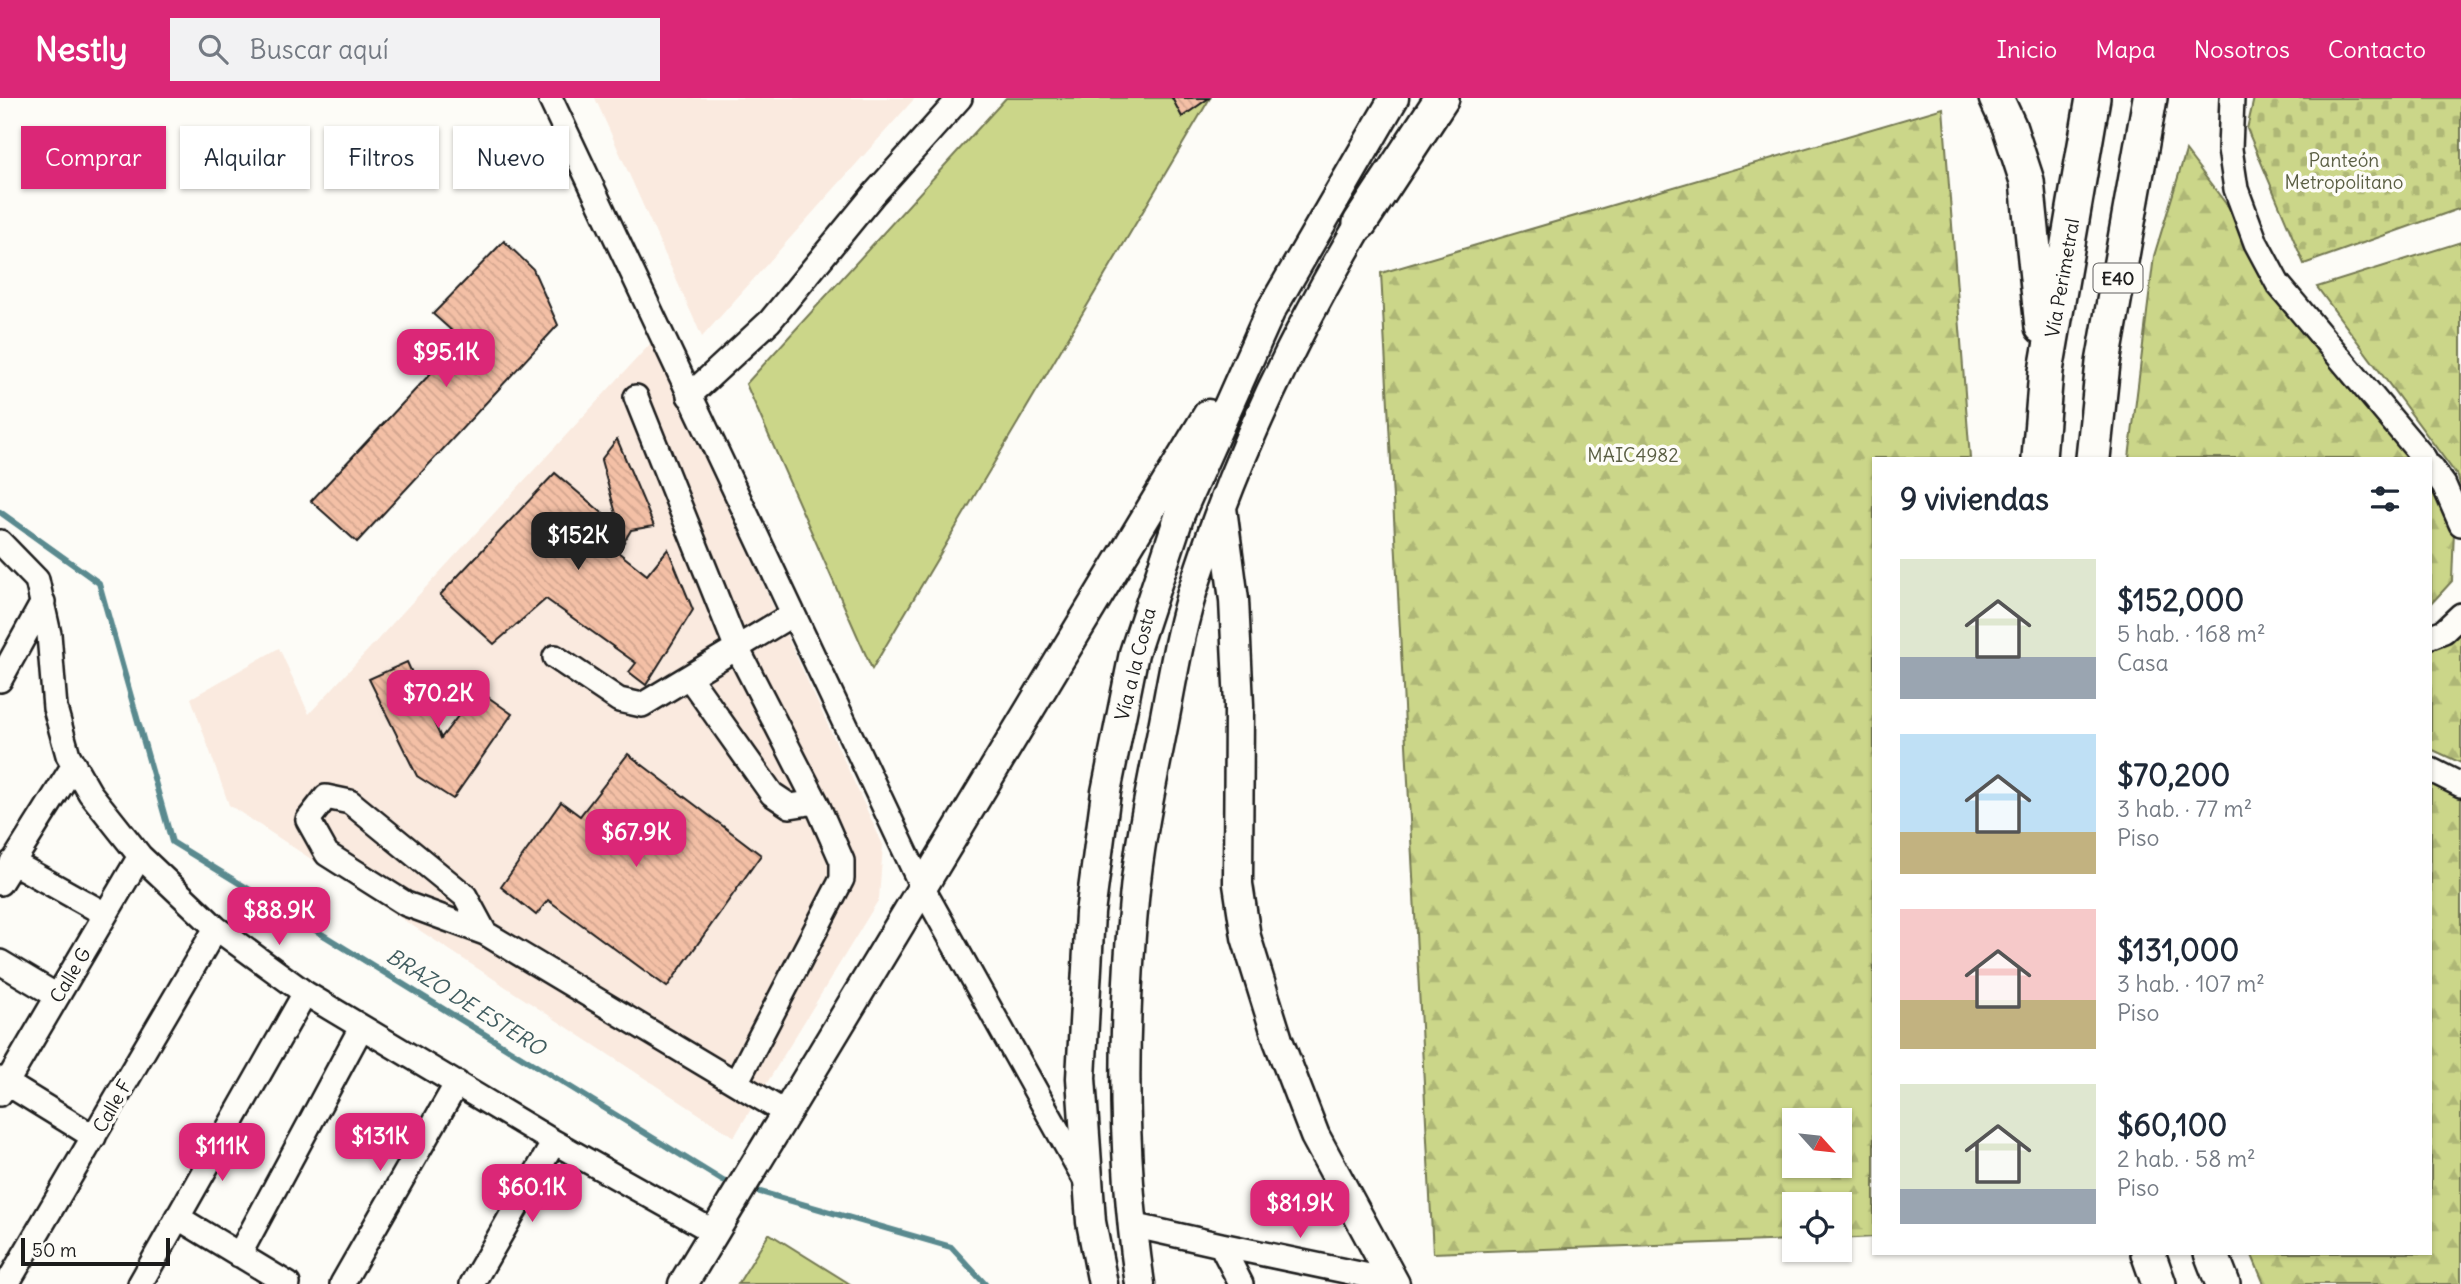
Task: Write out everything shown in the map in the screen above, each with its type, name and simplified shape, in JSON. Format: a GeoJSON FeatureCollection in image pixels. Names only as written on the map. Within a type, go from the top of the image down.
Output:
{"type":"FeatureCollection","features":[{"type":"Feature","properties":{"kind":"highway"},"geometry":{"type":"LineString","coordinates":[[1360,223],[1442,98]]}},
{"type":"Feature","properties":{"kind":"highway"},"geometry":{"type":"LineString","coordinates":[[1996,98],[2009,126],[2026,181],[2046,371]]}},
{"type":"Feature","properties":{"kind":"highway","name":"Vía Perimetral"},"geometry":{"type":"LineString","coordinates":[[2039,457],[2046,371],[2093,98]]}},
{"type":"Feature","properties":{"kind":"highway","name":"E40"},"geometry":{"type":"LineString","coordinates":[[2093,457],[2103,363],[2150,98]]}},
{"type":"Feature","properties":{"kind":"highway"},"geometry":{"type":"LineString","coordinates":[[2149,1255],[2160,1284]]}},
{"type":"Feature","properties":{"kind":"highway"},"geometry":{"type":"LineString","coordinates":[[2212,1255],[2223,1284]]}},
{"type":"Feature","properties":{"kind":"main road","name":"Vía a la Costa"},"geometry":{"type":"LineString","coordinates":[[1103,1284],[1091,1222],[1082,1078],[1090,913],[1106,792],[1134,653],[1180,514],[1270,312],[1394,98]]}},
{"type":"Feature","properties":{"kind":"main road","name":"Vía a la Costa"},"geometry":{"type":"LineString","coordinates":[[1140,1284],[1132,1225],[1125,1077],[1127,993],[1134,898],[1147,809],[1177,657],[1196,580],[1221,506],[1294,338],[1436,98]]}},
{"type":"Feature","properties":{"kind":"main road"},"geometry":{"type":"LineString","coordinates":[[683,1284],[1270,312]]}},
{"type":"Feature","properties":{"kind":"main road"},"geometry":{"type":"LineString","coordinates":[[1221,506],[1234,600],[1239,705],[1238,884],[1246,937],[1278,1040],[1315,1136],[1394,1282]]}},
{"type":"Feature","properties":{"kind":"street"},"geometry":{"type":"LineString","coordinates":[[550,98],[922,887],[1089,1187]]}},
{"type":"Feature","properties":{"kind":"street"},"geometry":{"type":"LineString","coordinates":[[690,396],[770,321],[874,194],[960,98]]}},
{"type":"Feature","properties":{"kind":"street"},"geometry":{"type":"LineString","coordinates":[[2232,98],[2230,149],[2236,189],[2256,243],[2278,285],[2423,457]]}},
{"type":"Feature","properties":{"kind":"street"},"geometry":{"type":"LineString","coordinates":[[636,397],[737,646],[816,802],[842,861],[842,879],[736,1083]]}},
{"type":"Feature","properties":{"kind":"street"},"geometry":{"type":"LineString","coordinates":[[2432,468],[2444,485],[2461,524]]}},
{"type":"Feature","properties":{"kind":"street"},"geometry":{"type":"LineString","coordinates":[[0,542],[37,580],[49,634],[55,708],[68,755],[90,793],[139,856],[216,928],[305,993],[554,1142],[714,1232]]}},
{"type":"Feature","properties":{"kind":"street"},"geometry":{"type":"LineString","coordinates":[[0,680],[43,602]]}},
{"type":"Feature","properties":{"kind":"street"},"geometry":{"type":"LineString","coordinates":[[555,657],[619,700],[642,705],[793,614]]}},
{"type":"Feature","properties":{"kind":"street"},"geometry":{"type":"LineString","coordinates":[[2432,636],[2444,631],[2461,615]]}},
{"type":"Feature","properties":{"kind":"street"},"geometry":{"type":"LineString","coordinates":[[689,677],[772,794],[790,806],[816,802]]}},
{"type":"Feature","properties":{"kind":"street"},"geometry":{"type":"LineString","coordinates":[[0,883],[74,765]]}},
{"type":"Feature","properties":{"kind":"street"},"geometry":{"type":"LineString","coordinates":[[2432,770],[2461,785]]}},
{"type":"Feature","properties":{"kind":"street"},"geometry":{"type":"LineString","coordinates":[[485,933],[465,896],[350,802],[326,797],[308,820],[327,854],[406,904],[485,933],[786,1113]]}},
{"type":"Feature","properties":{"kind":"street","name":"Calle G"},"geometry":{"type":"LineString","coordinates":[[2,1086],[139,856]]}},
{"type":"Feature","properties":{"kind":"street"},"geometry":{"type":"LineString","coordinates":[[12,862],[105,914]]}},
{"type":"Feature","properties":{"kind":"street","name":"Calle F"},"geometry":{"type":"LineString","coordinates":[[7,1284],[216,928]]}},
{"type":"Feature","properties":{"kind":"street"},"geometry":{"type":"LineString","coordinates":[[0,962],[57,996]]}},
{"type":"Feature","properties":{"kind":"street"},"geometry":{"type":"LineString","coordinates":[[140,1284],[305,993]]}},
{"type":"Feature","properties":{"kind":"street"},"geometry":{"type":"LineString","coordinates":[[239,1255],[361,1028]]}},
{"type":"Feature","properties":{"kind":"street"},"geometry":{"type":"LineString","coordinates":[[342,1284],[457,1083]]}},
{"type":"Feature","properties":{"kind":"street"},"geometry":{"type":"LineString","coordinates":[[2,1086],[94,1137]]}},
{"type":"Feature","properties":{"kind":"street"},"geometry":{"type":"LineString","coordinates":[[472,1284],[554,1142]]}},
{"type":"Feature","properties":{"kind":"street"},"geometry":{"type":"LineString","coordinates":[[177,1217],[288,1284]]}},
{"type":"Feature","properties":{"kind":"street"},"geometry":{"type":"LineString","coordinates":[[1132,1225],[1394,1282]]}},
{"type":"Feature","properties":{"kind":"street"},"geometry":{"type":"LineString","coordinates":[[1221,1245],[1241,1284]]}},
{"type":"Feature","properties":{"kind":"shaded area"},"geometry":{"type":"Polygon","coordinates":[[[595,98],[915,98],[702,337],[595,98]]]}},
{"type":"Feature","properties":{"kind":"shaded area"},"geometry":{"type":"Polygon","coordinates":[[[652,342],[883,845],[879,899],[734,1137],[229,805],[191,698],[279,648],[309,714],[652,342]]]}},
{"type":"Feature","properties":{"kind":"green space"},"geometry":{"type":"Polygon","coordinates":[[[1006,98],[1210,98],[872,669],[746,384],[1006,98]]]}},
{"type":"Feature","properties":{"kind":"green space","name":"Panteón Metropolitano"},"geometry":{"type":"Polygon","coordinates":[[[2254,98],[2461,98],[2461,208],[2304,264],[2247,129],[2254,98]]]}},
{"type":"Feature","properties":{"kind":"green space","name":"MAIC4982"},"geometry":{"type":"Polygon","coordinates":[[[1943,108],[1970,457],[1872,457],[1872,1237],[1852,1238],[1852,1192],[1782,1192],[1782,1240],[1433,1253],[1381,273],[1943,108]]]}},
{"type":"Feature","properties":{"kind":"green space"},"geometry":{"type":"Polygon","coordinates":[[[2186,151],[2236,217],[2344,383],[2412,457],[2129,457],[2154,256],[2186,151]]]}},
{"type":"Feature","properties":{"kind":"green space"},"geometry":{"type":"Polygon","coordinates":[[[2461,242],[2461,487],[2458,477],[2317,287],[2461,242]]]}},
{"type":"Feature","properties":{"kind":"green space"},"geometry":{"type":"Polygon","coordinates":[[[2432,482],[2454,530],[2452,581],[2432,603],[2432,482]]]}},
{"type":"Feature","properties":{"kind":"green space"},"geometry":{"type":"Polygon","coordinates":[[[2461,609],[2461,763],[2432,749],[2432,634],[2461,609]]]}},
{"type":"Feature","properties":{"kind":"green space"},"geometry":{"type":"Polygon","coordinates":[[[2432,768],[2461,782],[2461,1284],[2264,1284],[2252,1255],[2432,1255],[2432,768]]]}},
{"type":"Feature","properties":{"kind":"green space"},"geometry":{"type":"Polygon","coordinates":[[[770,1234],[850,1284],[738,1284],[770,1234]]]}},
{"type":"Feature","properties":{"kind":"building"},"geometry":{"type":"Polygon","coordinates":[[[1172,98],[1209,98],[1182,117],[1172,98]]]}},
{"type":"Feature","properties":{"kind":"building"},"geometry":{"type":"Polygon","coordinates":[[[504,241],[533,269],[558,325],[357,542],[311,501],[462,340],[433,314],[504,241]]]}},
{"type":"Feature","properties":{"kind":"building"},"geometry":{"type":"Polygon","coordinates":[[[617,439],[654,526],[631,530],[618,552],[647,575],[668,549],[693,610],[646,685],[629,672],[636,663],[546,599],[494,644],[440,595],[555,473],[620,528],[601,460],[617,439]]]}},
{"type":"Feature","properties":{"kind":"building"},"geometry":{"type":"Polygon","coordinates":[[[407,662],[441,738],[478,690],[512,714],[453,799],[417,776],[369,679],[407,662]]]}},
{"type":"Feature","properties":{"kind":"building"},"geometry":{"type":"Polygon","coordinates":[[[628,754],[761,855],[667,987],[548,900],[536,915],[501,887],[561,802],[580,816],[628,754]]]}},
{"type":"Feature","properties":{"kind":"waterway","name":"BRAZO DE ESTERO"},"geometry":{"type":"LineString","coordinates":[[0,512],[99,583],[172,842],[723,1181],[736,1185]]}},
{"type":"Feature","properties":{"kind":"waterway","name":"BRAZO DE ESTERO"},"geometry":{"type":"LineString","coordinates":[[750,1189],[951,1247],[985,1284]]}}]}
